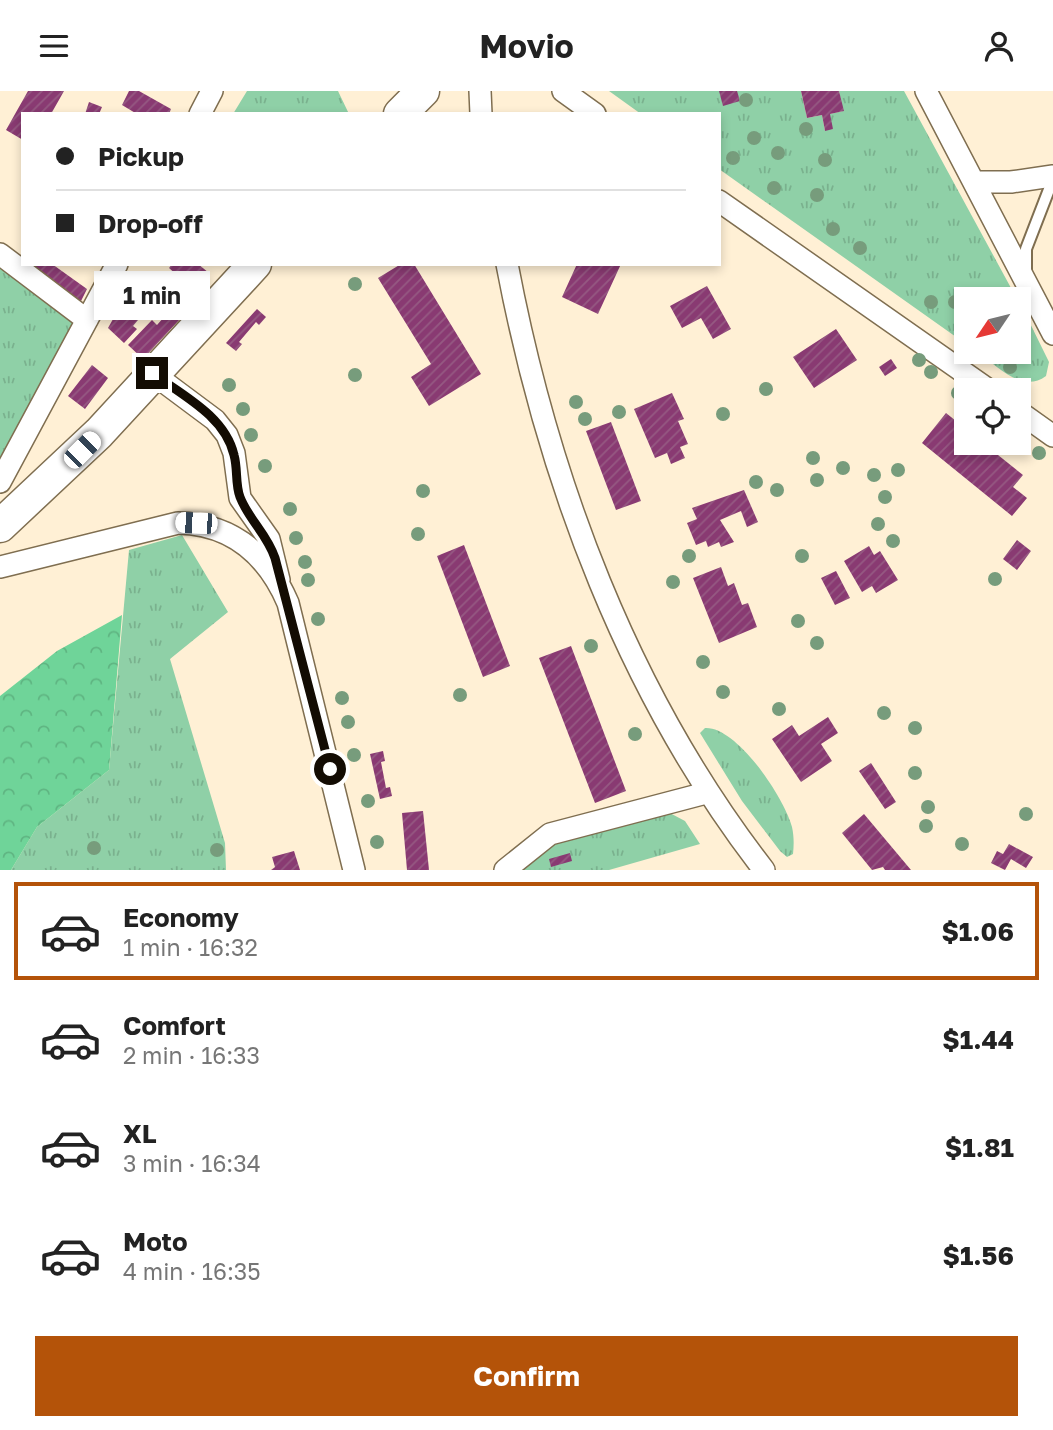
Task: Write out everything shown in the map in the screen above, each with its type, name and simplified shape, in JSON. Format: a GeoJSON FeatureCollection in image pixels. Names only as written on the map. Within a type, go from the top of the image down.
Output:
{"type":"FeatureCollection","features":[{"type":"Feature","properties":{"kind":"street"},"geometry":{"type":"LineString","coordinates":[[201,112],[212,91]]}},
{"type":"Feature","properties":{"kind":"street"},"geometry":{"type":"LineString","coordinates":[[402,112],[423,91]]}},
{"type":"Feature","properties":{"kind":"street"},"geometry":{"type":"LineString","coordinates":[[480,91],[481,112]]}},
{"type":"Feature","properties":{"kind":"street"},"geometry":{"type":"LineString","coordinates":[[563,91],[592,112]]}},
{"type":"Feature","properties":{"kind":"street"},"geometry":{"type":"LineString","coordinates":[[926,91],[1026,277],[1053,334]]}},
{"type":"Feature","properties":{"kind":"street"},"geometry":{"type":"LineString","coordinates":[[974,182],[1053,178]]}},
{"type":"Feature","properties":{"kind":"street"},"geometry":{"type":"LineString","coordinates":[[721,202],[972,378]]}},
{"type":"Feature","properties":{"kind":"street"},"geometry":{"type":"LineString","coordinates":[[0,254],[87,320]]}},
{"type":"Feature","properties":{"kind":"street"},"geometry":{"type":"LineString","coordinates":[[0,482],[116,266]]}},
{"type":"Feature","properties":{"kind":"street"},"geometry":{"type":"LineString","coordinates":[[0,526],[99,433],[253,266]]}},
{"type":"Feature","properties":{"kind":"street"},"geometry":{"type":"LineString","coordinates":[[507,266],[531,370],[579,530],[628,649],[706,793],[764,870]]}},
{"type":"Feature","properties":{"kind":"street"},"geometry":{"type":"LineString","coordinates":[[152,373],[215,420],[227,435],[234,453],[240,498],[269,539],[279,582],[292,616],[354,870]]}},
{"type":"Feature","properties":{"kind":"street"},"geometry":{"type":"LineString","coordinates":[[1031,420],[1053,436]]}},
{"type":"Feature","properties":{"kind":"street"},"geometry":{"type":"LineString","coordinates":[[0,567],[155,526],[196,523],[227,531],[245,543],[279,582]]}},
{"type":"Feature","properties":{"kind":"street"},"geometry":{"type":"LineString","coordinates":[[505,870],[550,834],[706,793]]}},
{"type":"Feature","properties":{"kind":"lane"},"geometry":{"type":"LineString","coordinates":[[1026,277],[1026,249],[1053,178]]}},
{"type":"Feature","properties":{"kind":"green space"},"geometry":{"type":"Polygon","coordinates":[[[247,91],[338,91],[348,112],[234,112],[247,91]]]}},
{"type":"Feature","properties":{"kind":"green space"},"geometry":{"type":"Polygon","coordinates":[[[609,91],[801,91],[807,118],[822,115],[825,131],[830,114],[843,111],[839,91],[904,91],[1010,287],[954,287],[954,335],[721,170],[721,112],[638,112],[609,91]]]}},
{"type":"Feature","properties":{"kind":"green space"},"geometry":{"type":"Polygon","coordinates":[[[0,266],[75,323],[0,463],[0,266]]]}},
{"type":"Feature","properties":{"kind":"green space"},"geometry":{"type":"Polygon","coordinates":[[[1031,325],[1049,362],[1046,376],[1031,382],[1031,378],[1014,378],[994,364],[1031,364],[1031,325]]]}},
{"type":"Feature","properties":{"kind":"green space"},"geometry":{"type":"Polygon","coordinates":[[[182,535],[228,612],[170,659],[225,843],[226,870],[11,870],[37,827],[109,770],[129,550],[182,535]]]}},
{"type":"Feature","properties":{"kind":"green space"},"geometry":{"type":"Polygon","coordinates":[[[122,615],[109,770],[37,827],[11,870],[0,870],[0,696],[57,651],[122,615]]]}},
{"type":"Feature","properties":{"kind":"green space"},"geometry":{"type":"Polygon","coordinates":[[[705,728],[718,731],[731,739],[745,751],[770,783],[792,827],[793,854],[787,857],[780,851],[742,801],[700,733],[705,728]]]}},
{"type":"Feature","properties":{"kind":"green space"},"geometry":{"type":"Polygon","coordinates":[[[666,811],[685,821],[700,844],[609,870],[517,870],[548,844],[666,811]]]}},
{"type":"Feature","properties":{"kind":"building"},"geometry":{"type":"Polygon","coordinates":[[[28,91],[64,91],[52,112],[21,112],[21,139],[6,130],[28,91]]]}},
{"type":"Feature","properties":{"kind":"building"},"geometry":{"type":"Polygon","coordinates":[[[129,91],[139,91],[171,109],[170,112],[134,112],[122,105],[129,91]]]}},
{"type":"Feature","properties":{"kind":"building"},"geometry":{"type":"Polygon","coordinates":[[[719,91],[737,91],[740,101],[723,106],[719,91]]]}},
{"type":"Feature","properties":{"kind":"building"},"geometry":{"type":"Polygon","coordinates":[[[801,91],[839,91],[844,111],[830,114],[833,129],[825,131],[822,115],[807,118],[801,91]]]}},
{"type":"Feature","properties":{"kind":"building"},"geometry":{"type":"Polygon","coordinates":[[[89,102],[102,107],[100,112],[86,112],[89,102]]]}},
{"type":"Feature","properties":{"kind":"building"},"geometry":{"type":"Polygon","coordinates":[[[30,266],[55,266],[87,289],[80,303],[30,266]]]}},
{"type":"Feature","properties":{"kind":"building"},"geometry":{"type":"Polygon","coordinates":[[[200,266],[209,273],[182,305],[165,292],[178,276],[169,268],[200,266]]]}},
{"type":"Feature","properties":{"kind":"building"},"geometry":{"type":"Polygon","coordinates":[[[398,266],[415,266],[481,374],[429,406],[411,377],[431,364],[378,278],[398,266]]]}},
{"type":"Feature","properties":{"kind":"building"},"geometry":{"type":"Polygon","coordinates":[[[576,266],[620,266],[598,314],[562,297],[576,266]]]}},
{"type":"Feature","properties":{"kind":"building"},"geometry":{"type":"Polygon","coordinates":[[[707,286],[731,329],[713,339],[701,318],[682,328],[670,306],[707,286]]]}},
{"type":"Feature","properties":{"kind":"building"},"geometry":{"type":"Polygon","coordinates":[[[126,296],[143,314],[133,326],[137,329],[124,343],[108,328],[126,296]]]}},
{"type":"Feature","properties":{"kind":"building"},"geometry":{"type":"Polygon","coordinates":[[[172,308],[182,317],[143,359],[128,345],[152,320],[157,325],[172,308]]]}},
{"type":"Feature","properties":{"kind":"building"},"geometry":{"type":"Polygon","coordinates":[[[257,309],[266,317],[259,325],[256,322],[239,342],[242,344],[236,351],[226,343],[257,309]]]}},
{"type":"Feature","properties":{"kind":"building"},"geometry":{"type":"Polygon","coordinates":[[[836,329],[857,360],[814,388],[793,357],[836,329]]]}},
{"type":"Feature","properties":{"kind":"building"},"geometry":{"type":"Polygon","coordinates":[[[891,359],[897,368],[885,376],[879,367],[891,359]]]}},
{"type":"Feature","properties":{"kind":"building"},"geometry":{"type":"Polygon","coordinates":[[[92,365],[108,378],[85,409],[68,396],[92,365]]]}},
{"type":"Feature","properties":{"kind":"building"},"geometry":{"type":"Polygon","coordinates":[[[672,393],[684,419],[678,421],[688,444],[680,447],[685,458],[671,464],[667,453],[655,458],[634,409],[672,393]]]}},
{"type":"Feature","properties":{"kind":"building"},"geometry":{"type":"Polygon","coordinates":[[[946,413],[954,419],[954,455],[998,455],[1023,475],[1013,487],[1027,498],[1012,516],[922,443],[946,413]]]}},
{"type":"Feature","properties":{"kind":"building"},"geometry":{"type":"Polygon","coordinates":[[[611,422],[641,501],[616,510],[586,431],[611,422]]]}},
{"type":"Feature","properties":{"kind":"building"},"geometry":{"type":"Polygon","coordinates":[[[744,490],[758,522],[747,527],[741,511],[720,520],[734,542],[721,547],[719,542],[708,547],[706,541],[696,545],[687,523],[697,519],[692,508],[744,490]]]}},
{"type":"Feature","properties":{"kind":"building"},"geometry":{"type":"Polygon","coordinates":[[[1017,540],[1031,551],[1017,570],[1003,559],[1017,540]]]}},
{"type":"Feature","properties":{"kind":"building"},"geometry":{"type":"Polygon","coordinates":[[[464,545],[510,666],[483,677],[437,556],[464,545]]]}},
{"type":"Feature","properties":{"kind":"building"},"geometry":{"type":"Polygon","coordinates":[[[869,546],[874,555],[880,551],[898,580],[876,593],[872,586],[862,592],[844,561],[869,546]]]}},
{"type":"Feature","properties":{"kind":"building"},"geometry":{"type":"Polygon","coordinates":[[[721,567],[728,586],[734,583],[742,605],[748,603],[757,627],[719,643],[693,578],[721,567]]]}},
{"type":"Feature","properties":{"kind":"building"},"geometry":{"type":"Polygon","coordinates":[[[836,571],[850,598],[835,605],[821,578],[836,571]]]}},
{"type":"Feature","properties":{"kind":"building"},"geometry":{"type":"Polygon","coordinates":[[[571,646],[626,791],[595,803],[539,658],[571,646]]]}},
{"type":"Feature","properties":{"kind":"building"},"geometry":{"type":"Polygon","coordinates":[[[828,717],[838,733],[821,744],[832,761],[801,782],[772,739],[792,725],[799,736],[828,717]]]}},
{"type":"Feature","properties":{"kind":"building"},"geometry":{"type":"Polygon","coordinates":[[[383,751],[385,761],[381,762],[386,788],[390,787],[392,796],[380,799],[370,754],[383,751]]]}},
{"type":"Feature","properties":{"kind":"building"},"geometry":{"type":"Polygon","coordinates":[[[871,763],[896,802],[885,809],[859,771],[871,763]]]}},
{"type":"Feature","properties":{"kind":"building"},"geometry":{"type":"Polygon","coordinates":[[[423,811],[429,870],[407,870],[402,813],[423,811]]]}},
{"type":"Feature","properties":{"kind":"building"},"geometry":{"type":"Polygon","coordinates":[[[864,814],[911,870],[885,870],[883,867],[872,870],[842,833],[864,814]]]}},
{"type":"Feature","properties":{"kind":"building"},"geometry":{"type":"Polygon","coordinates":[[[1009,844],[1033,857],[1026,868],[1011,859],[1005,870],[991,863],[997,851],[1003,854],[1009,844]]]}},
{"type":"Feature","properties":{"kind":"building"},"geometry":{"type":"Polygon","coordinates":[[[294,851],[300,870],[271,870],[275,867],[272,857],[294,851]]]}},
{"type":"Feature","properties":{"kind":"building"},"geometry":{"type":"Polygon","coordinates":[[[570,853],[572,861],[551,867],[549,859],[570,853]]]}},
{"type":"Feature","properties":{"kind":"route"},"geometry":{"type":"LineString","coordinates":[[152,373],[215,420],[227,435],[234,453],[240,498],[269,539],[275,558],[279,582],[288,603],[330,769]]}}]}
